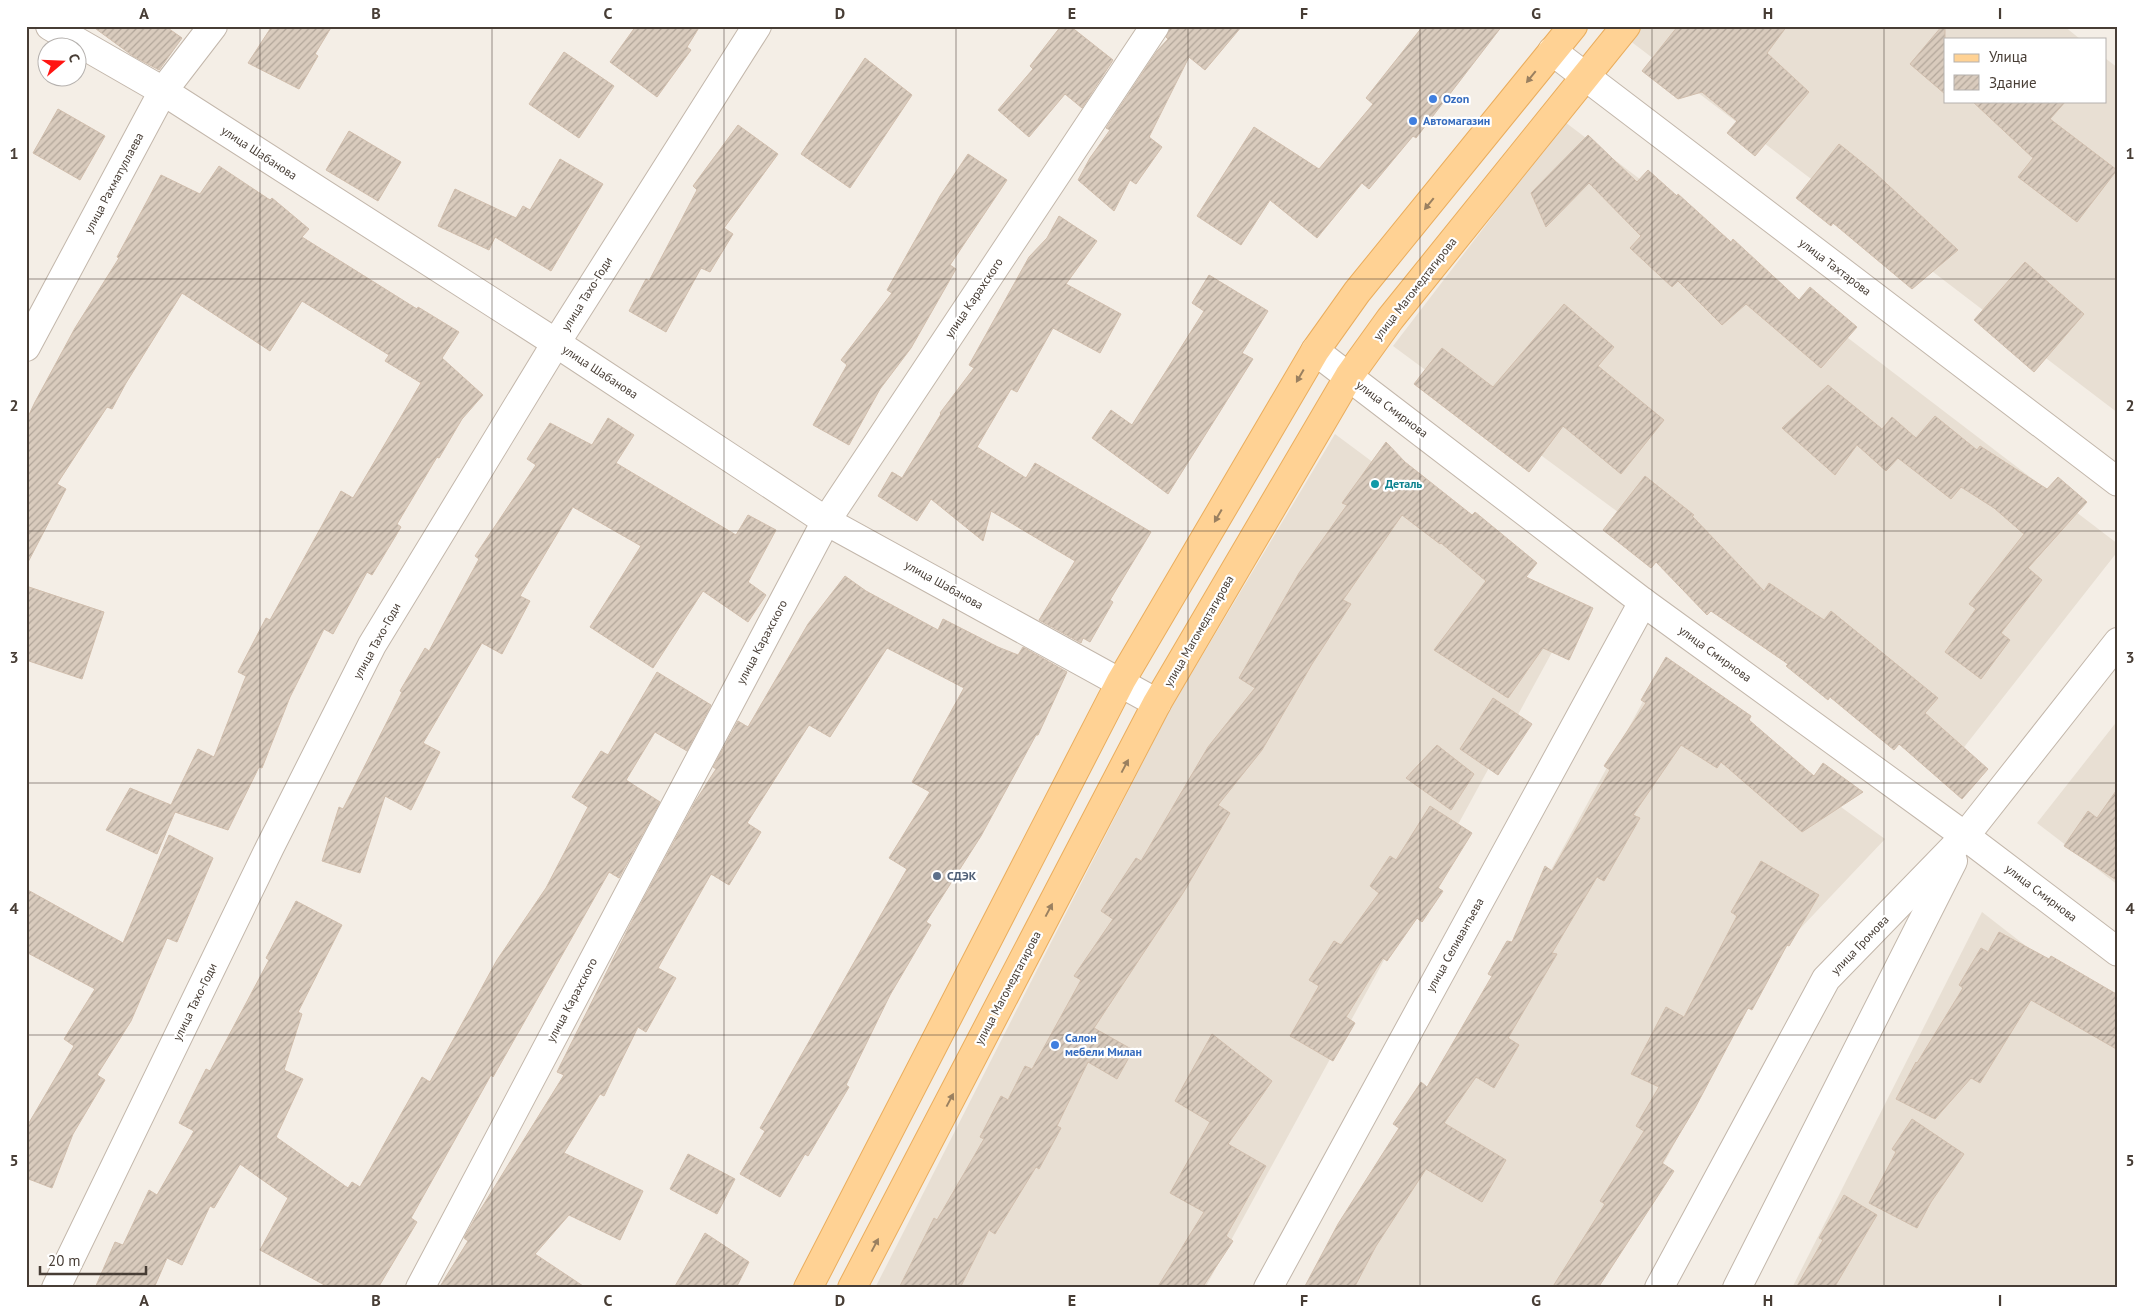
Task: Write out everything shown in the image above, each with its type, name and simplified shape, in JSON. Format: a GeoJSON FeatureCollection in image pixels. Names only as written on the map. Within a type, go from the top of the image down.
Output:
{"type":"FeatureCollection","features":[{"type":"Feature","properties":{"kind":"main road"},"geometry":{"type":"LineString","coordinates":[[808,1288],[1121,681],[1315,351],[1357,292],[1573,26]]}},
{"type":"Feature","properties":{"kind":"main road","name":"улица Магомедтагирова"},"geometry":{"type":"LineString","coordinates":[[852,1288],[1157,703],[1349,376],[1390,319],[1626,26]]}},
{"type":"Feature","properties":{"kind":"street","name":"улица Шабанова"},"geometry":{"type":"LineString","coordinates":[[50,26],[163,91],[556,343],[826,521],[1121,681],[1157,703]]}},
{"type":"Feature","properties":{"kind":"street","name":"улица Рахматуллаева"},"geometry":{"type":"LineString","coordinates":[[26,347],[163,91],[212,26]]}},
{"type":"Feature","properties":{"kind":"street","name":"улица Тахо-Годи"},"geometry":{"type":"LineString","coordinates":[[56,1288],[270,847],[372,645],[556,343],[757,26]]}},
{"type":"Feature","properties":{"kind":"street","name":"улица Карахского"},"geometry":{"type":"LineString","coordinates":[[420,1288],[826,521],[1154,26]]}},
{"type":"Feature","properties":{"kind":"street","name":"улица Тахтарова"},"geometry":{"type":"LineString","coordinates":[[1552,51],[2118,482]]}},
{"type":"Feature","properties":{"kind":"street","name":"улица Смирнова"},"geometry":{"type":"LineString","coordinates":[[1315,351],[1642,602],[1966,836],[2118,952]]}},
{"type":"Feature","properties":{"kind":"street","name":"улица Селивантьева"},"geometry":{"type":"LineString","coordinates":[[1268,1288],[1642,602]]}},
{"type":"Feature","properties":{"kind":"street","name":"улица Громова"},"geometry":{"type":"LineString","coordinates":[[1659,1288],[1826,980],[1966,836],[2118,642]]}},
{"type":"Feature","properties":{"kind":"street"},"geometry":{"type":"LineString","coordinates":[[1737,1288],[1966,836]]}},
{"type":"Feature","properties":{"kind":"shaded area"},"geometry":{"type":"Polygon","coordinates":[[[1641,26],[2064,26],[2079,38],[1944,38],[1944,102],[2106,102],[2106,59],[2118,68],[2118,413],[1629,40],[1641,26]]]}},
{"type":"Feature","properties":{"kind":"shaded area"},"geometry":{"type":"Polygon","coordinates":[[[1565,122],[2118,544],[2118,551],[1954,760],[1393,346],[1565,122]]]}},
{"type":"Feature","properties":{"kind":"shaded area"},"geometry":{"type":"Polygon","coordinates":[[[1335,434],[1574,612],[1205,1288],[875,1288],[1169,711],[1335,434]]]}},
{"type":"Feature","properties":{"kind":"shaded area"},"geometry":{"type":"Polygon","coordinates":[[[1658,674],[1885,839],[1779,951],[1596,1288],[1323,1288],[1658,674]]]}},
{"type":"Feature","properties":{"kind":"shaded area"},"geometry":{"type":"Polygon","coordinates":[[[2118,720],[2118,885],[2037,823],[2118,720]]]}},
{"type":"Feature","properties":{"kind":"shaded area"},"geometry":{"type":"Polygon","coordinates":[[[1982,912],[2118,1017],[2118,1288],[1792,1288],[1982,912]]]}},
{"type":"Feature","properties":{"kind":"building"},"geometry":{"type":"Polygon","coordinates":[[[92,26],[165,26],[182,38],[159,70],[133,56],[92,26]]]}},
{"type":"Feature","properties":{"kind":"building"},"geometry":{"type":"Polygon","coordinates":[[[272,26],[332,26],[315,54],[318,56],[299,89],[248,63],[272,26]]]}},
{"type":"Feature","properties":{"kind":"building"},"geometry":{"type":"Polygon","coordinates":[[[636,26],[700,26],[687,47],[691,50],[657,97],[610,62],[636,26]]]}},
{"type":"Feature","properties":{"kind":"building"},"geometry":{"type":"Polygon","coordinates":[[[1061,26],[1070,26],[1113,60],[1082,108],[1065,94],[1029,137],[998,110],[1033,69],[1030,66],[1061,26]]]}},
{"type":"Feature","properties":{"kind":"building"},"geometry":{"type":"Polygon","coordinates":[[[1171,26],[1242,26],[1205,70],[1189,57],[1149,137],[1162,147],[1136,184],[1130,180],[1114,211],[1078,180],[1090,158],[1110,130],[1106,128],[1157,51],[1168,39],[1166,37],[1171,26]]]}},
{"type":"Feature","properties":{"kind":"building"},"geometry":{"type":"Polygon","coordinates":[[[1423,26],[1502,26],[1416,138],[1413,136],[1369,189],[1362,183],[1317,238],[1270,200],[1241,245],[1197,216],[1254,127],[1319,169],[1373,104],[1366,98],[1423,26]]]}},
{"type":"Feature","properties":{"kind":"building"},"geometry":{"type":"Polygon","coordinates":[[[1678,26],[1787,26],[1767,53],[1809,92],[1755,156],[1727,133],[1737,121],[1702,92],[1678,99],[1642,71],[1678,26]]]}},
{"type":"Feature","properties":{"kind":"building"},"geometry":{"type":"Polygon","coordinates":[[[1942,26],[1945,26],[1944,93],[1910,64],[1942,26]]]}},
{"type":"Feature","properties":{"kind":"building"},"geometry":{"type":"Polygon","coordinates":[[[564,52],[614,86],[579,138],[529,104],[564,52]]]}},
{"type":"Feature","properties":{"kind":"building"},"geometry":{"type":"Polygon","coordinates":[[[865,58],[912,95],[850,188],[801,154],[865,58]]]}},
{"type":"Feature","properties":{"kind":"building"},"geometry":{"type":"Polygon","coordinates":[[[1973,102],[2065,102],[2050,119],[2117,170],[2077,222],[2018,177],[2033,158],[1973,102]]]}},
{"type":"Feature","properties":{"kind":"building"},"geometry":{"type":"Polygon","coordinates":[[[58,109],[105,136],[80,180],[33,153],[58,109]]]}},
{"type":"Feature","properties":{"kind":"building"},"geometry":{"type":"Polygon","coordinates":[[[738,125],[778,154],[724,228],[733,234],[710,272],[701,268],[666,332],[629,311],[646,279],[649,281],[697,190],[693,186],[738,125]]]}},
{"type":"Feature","properties":{"kind":"building"},"geometry":{"type":"Polygon","coordinates":[[[349,131],[401,162],[378,201],[326,170],[349,131]]]}},
{"type":"Feature","properties":{"kind":"building"},"geometry":{"type":"Polygon","coordinates":[[[1588,135],[1637,182],[1648,170],[1677,196],[1678,194],[1731,242],[1733,239],[1799,300],[1810,287],[1857,327],[1821,368],[1746,304],[1722,325],[1678,281],[1672,287],[1630,248],[1641,236],[1589,183],[1546,227],[1531,193],[1588,135]]]}},
{"type":"Feature","properties":{"kind":"building"},"geometry":{"type":"Polygon","coordinates":[[[1839,144],[1874,172],[1958,250],[1912,289],[1833,223],[1831,226],[1796,198],[1839,144]]]}},
{"type":"Feature","properties":{"kind":"building"},"geometry":{"type":"Polygon","coordinates":[[[968,154],[1007,180],[950,265],[956,269],[911,348],[880,389],[849,445],[813,425],[847,365],[841,360],[892,293],[887,290],[940,196],[968,154]]]}},
{"type":"Feature","properties":{"kind":"building"},"geometry":{"type":"Polygon","coordinates":[[[560,159],[603,184],[551,271],[495,237],[489,250],[438,226],[455,189],[516,218],[523,206],[530,210],[560,159]]]}},
{"type":"Feature","properties":{"kind":"building"},"geometry":{"type":"Polygon","coordinates":[[[219,166],[270,200],[272,198],[309,229],[302,237],[417,309],[418,307],[459,332],[442,358],[483,395],[462,419],[439,458],[437,457],[397,524],[401,527],[372,575],[367,572],[333,634],[324,629],[290,697],[262,768],[259,767],[228,830],[175,812],[157,854],[106,830],[130,788],[171,805],[198,749],[214,757],[246,676],[238,672],[266,618],[270,620],[341,491],[353,498],[421,383],[385,361],[389,355],[302,301],[270,351],[182,293],[112,409],[107,407],[57,484],[66,489],[26,566],[26,421],[35,402],[75,328],[119,258],[117,257],[161,175],[200,194],[219,166]]]}},
{"type":"Feature","properties":{"kind":"building"},"geometry":{"type":"Polygon","coordinates":[[[1059,216],[1097,241],[1066,284],[1121,314],[1100,353],[1053,328],[1017,392],[1011,389],[977,447],[1026,478],[1035,463],[1151,532],[1110,600],[1113,602],[1090,642],[1083,638],[1081,643],[1039,620],[1075,561],[991,511],[983,541],[931,499],[917,521],[878,496],[892,472],[902,478],[940,413],[974,368],[969,365],[1029,257],[1047,238],[1059,216]]]}},
{"type":"Feature","properties":{"kind":"building"},"geometry":{"type":"Polygon","coordinates":[[[2025,262],[2084,314],[2034,372],[1974,320],[2025,262]]]}},
{"type":"Feature","properties":{"kind":"building"},"geometry":{"type":"Polygon","coordinates":[[[1209,275],[1268,311],[1242,353],[1253,359],[1168,494],[1092,438],[1111,410],[1132,425],[1204,311],[1192,303],[1209,275]]]}},
{"type":"Feature","properties":{"kind":"building"},"geometry":{"type":"Polygon","coordinates":[[[1564,304],[1614,347],[1598,366],[1664,420],[1621,474],[1563,426],[1529,472],[1414,384],[1442,348],[1493,387],[1564,304]]]}},
{"type":"Feature","properties":{"kind":"building"},"geometry":{"type":"Polygon","coordinates":[[[1828,385],[1882,429],[1892,417],[1916,438],[1935,416],[1977,450],[1980,446],[2047,489],[2058,477],[2087,502],[2028,568],[2042,580],[2001,633],[2010,640],[1981,679],[1945,652],[1976,609],[1969,604],[2024,534],[1994,508],[1961,487],[1951,499],[1898,458],[1886,471],[1857,445],[1835,475],[1782,428],[1828,385]]]}},
{"type":"Feature","properties":{"kind":"building"},"geometry":{"type":"Polygon","coordinates":[[[608,418],[634,435],[616,463],[736,535],[748,515],[776,530],[748,582],[766,595],[748,622],[703,591],[653,668],[590,627],[641,546],[573,507],[520,596],[530,601],[502,654],[482,643],[423,743],[440,752],[411,810],[385,796],[360,873],[322,861],[339,807],[343,809],[402,692],[400,691],[425,648],[429,651],[479,559],[475,556],[536,465],[527,459],[550,423],[592,445],[608,418]]]}},
{"type":"Feature","properties":{"kind":"building"},"geometry":{"type":"Polygon","coordinates":[[[1386,442],[1405,462],[1472,515],[1475,512],[1537,563],[1526,577],[1593,608],[1569,660],[1543,648],[1508,698],[1434,650],[1486,581],[1441,543],[1402,515],[1343,600],[1351,604],[1312,664],[1262,750],[1218,805],[1230,813],[1183,893],[1094,1028],[1133,1050],[1117,1079],[1088,1062],[1057,1126],[1061,1128],[1039,1169],[1036,1167],[995,1234],[989,1230],[960,1288],[899,1288],[934,1218],[937,1220],[984,1139],[980,1137],[1001,1096],[1008,1100],[1025,1066],[1032,1069],[1081,980],[1074,976],[1113,919],[1101,911],[1136,858],[1141,861],[1208,747],[1255,688],[1239,678],[1299,573],[1347,505],[1342,503],[1386,442]]]}},
{"type":"Feature","properties":{"kind":"building"},"geometry":{"type":"Polygon","coordinates":[[[1645,476],[1694,515],[1692,516],[1764,591],[1769,583],[1824,620],[1831,611],[1938,698],[1925,713],[1988,769],[1962,799],[1899,744],[1894,750],[1830,697],[1828,700],[1786,666],[1788,664],[1711,611],[1707,615],[1656,562],[1651,568],[1603,530],[1645,476]]]}},
{"type":"Feature","properties":{"kind":"building"},"geometry":{"type":"Polygon","coordinates":[[[845,576],[866,591],[938,630],[943,619],[1018,655],[1023,647],[1067,672],[1038,735],[1036,735],[981,836],[926,922],[931,925],[890,995],[846,1085],[849,1087],[808,1156],[805,1154],[780,1197],[740,1174],[765,1131],[760,1128],[907,869],[889,858],[930,792],[912,782],[964,688],[887,648],[830,737],[809,725],[747,823],[761,832],[729,885],[711,874],[658,968],[676,978],[646,1032],[638,1027],[604,1096],[600,1094],[564,1153],[643,1191],[620,1240],[569,1215],[535,1254],[586,1288],[439,1288],[468,1241],[464,1238],[474,1220],[564,1075],[557,1072],[635,915],[695,802],[716,769],[713,767],[738,721],[748,727],[808,624],[845,576]]]}},
{"type":"Feature","properties":{"kind":"building"},"geometry":{"type":"Polygon","coordinates":[[[26,586],[104,612],[82,679],[26,660],[26,586]]]}},
{"type":"Feature","properties":{"kind":"building"},"geometry":{"type":"Polygon","coordinates":[[[1666,657],[1751,716],[1749,720],[1814,776],[1823,763],[1863,792],[1802,832],[1721,762],[1717,768],[1681,745],[1633,815],[1640,818],[1604,881],[1597,877],[1552,953],[1557,954],[1508,1038],[1519,1045],[1494,1088],[1476,1077],[1444,1123],[1506,1160],[1482,1202],[1426,1169],[1376,1246],[1354,1288],[1304,1288],[1338,1224],[1399,1128],[1393,1124],[1421,1082],[1427,1087],[1492,976],[1488,974],[1507,941],[1512,942],[1545,866],[1552,871],[1610,770],[1604,766],[1646,703],[1641,700],[1666,657]]]}},
{"type":"Feature","properties":{"kind":"building"},"geometry":{"type":"Polygon","coordinates":[[[657,672],[711,705],[687,751],[655,732],[626,780],[660,802],[619,878],[609,872],[493,1077],[491,1075],[411,1218],[417,1222],[378,1288],[330,1288],[260,1250],[288,1198],[240,1164],[214,1208],[210,1206],[182,1265],[167,1258],[154,1288],[95,1288],[115,1242],[123,1245],[149,1190],[157,1195],[194,1131],[179,1123],[206,1069],[210,1071],[269,960],[266,958],[296,901],[342,925],[298,1012],[302,1014],[284,1070],[303,1079],[276,1137],[348,1188],[352,1182],[360,1187],[422,1077],[430,1082],[497,960],[546,888],[588,807],[572,797],[601,751],[608,755],[657,672]]]}},
{"type":"Feature","properties":{"kind":"building"},"geometry":{"type":"Polygon","coordinates":[[[1493,698],[1532,724],[1498,775],[1460,749],[1493,698]]]}},
{"type":"Feature","properties":{"kind":"building"},"geometry":{"type":"Polygon","coordinates":[[[1437,745],[1474,774],[1451,810],[1406,778],[1437,745]]]}},
{"type":"Feature","properties":{"kind":"building"},"geometry":{"type":"Polygon","coordinates":[[[2118,788],[2118,881],[2064,846],[2088,811],[2097,818],[2118,788]]]}},
{"type":"Feature","properties":{"kind":"building"},"geometry":{"type":"Polygon","coordinates":[[[1430,806],[1472,833],[1438,888],[1443,891],[1422,922],[1417,918],[1387,961],[1383,958],[1346,1017],[1355,1023],[1333,1061],[1290,1036],[1319,986],[1309,980],[1334,941],[1341,945],[1379,893],[1370,886],[1390,856],[1396,860],[1430,806]]]}},
{"type":"Feature","properties":{"kind":"building"},"geometry":{"type":"Polygon","coordinates":[[[169,835],[213,858],[177,942],[167,938],[131,1021],[97,1075],[105,1080],[73,1134],[52,1188],[26,1178],[26,1128],[74,1046],[64,1039],[95,989],[26,952],[26,889],[123,943],[169,835]]]}},
{"type":"Feature","properties":{"kind":"building"},"geometry":{"type":"Polygon","coordinates":[[[1761,861],[1819,895],[1789,946],[1787,945],[1752,1010],[1748,1008],[1695,1108],[1662,1163],[1674,1171],[1598,1288],[1552,1288],[1605,1204],[1600,1201],[1644,1131],[1636,1126],[1659,1087],[1631,1074],[1666,1007],[1684,1017],[1737,916],[1731,912],[1761,861]]]}},
{"type":"Feature","properties":{"kind":"building"},"geometry":{"type":"Polygon","coordinates":[[[1999,932],[2049,959],[2051,956],[2118,995],[2118,1050],[2031,1000],[1980,1083],[1971,1078],[1935,1119],[1896,1099],[1916,1062],[1963,988],[1959,985],[1981,948],[1988,952],[1999,932]]]}},
{"type":"Feature","properties":{"kind":"building"},"geometry":{"type":"Polygon","coordinates":[[[1212,1034],[1272,1081],[1228,1144],[1266,1166],[1226,1236],[1233,1241],[1202,1288],[1157,1288],[1204,1212],[1170,1193],[1210,1122],[1175,1101],[1212,1034]]]}},
{"type":"Feature","properties":{"kind":"building"},"geometry":{"type":"Polygon","coordinates":[[[1912,1119],[1964,1154],[1931,1202],[1917,1228],[1869,1203],[1896,1152],[1892,1149],[1912,1119]]]}},
{"type":"Feature","properties":{"kind":"building"},"geometry":{"type":"Polygon","coordinates":[[[688,1154],[735,1179],[717,1214],[670,1189],[688,1154]]]}},
{"type":"Feature","properties":{"kind":"building"},"geometry":{"type":"Polygon","coordinates":[[[1844,1195],[1877,1215],[1834,1288],[1796,1288],[1823,1240],[1819,1238],[1844,1195]]]}},
{"type":"Feature","properties":{"kind":"building"},"geometry":{"type":"Polygon","coordinates":[[[705,1233],[749,1262],[736,1288],[674,1288],[705,1233]]]}},
{"type":"Feature","properties":{"kind":"place","name":"Ozon"},"geometry":{"type":"Point","coordinates":[1433,99]}},
{"type":"Feature","properties":{"kind":"place","name":"Автомагазин"},"geometry":{"type":"Point","coordinates":[1413,121]}},
{"type":"Feature","properties":{"kind":"place","name":"Деталь"},"geometry":{"type":"Point","coordinates":[1375,484]}},
{"type":"Feature","properties":{"kind":"place","name":"СДЭК"},"geometry":{"type":"Point","coordinates":[937,876]}},
{"type":"Feature","properties":{"kind":"place","name":"Салон мебели Милан"},"geometry":{"type":"Point","coordinates":[1055,1045]}}]}
